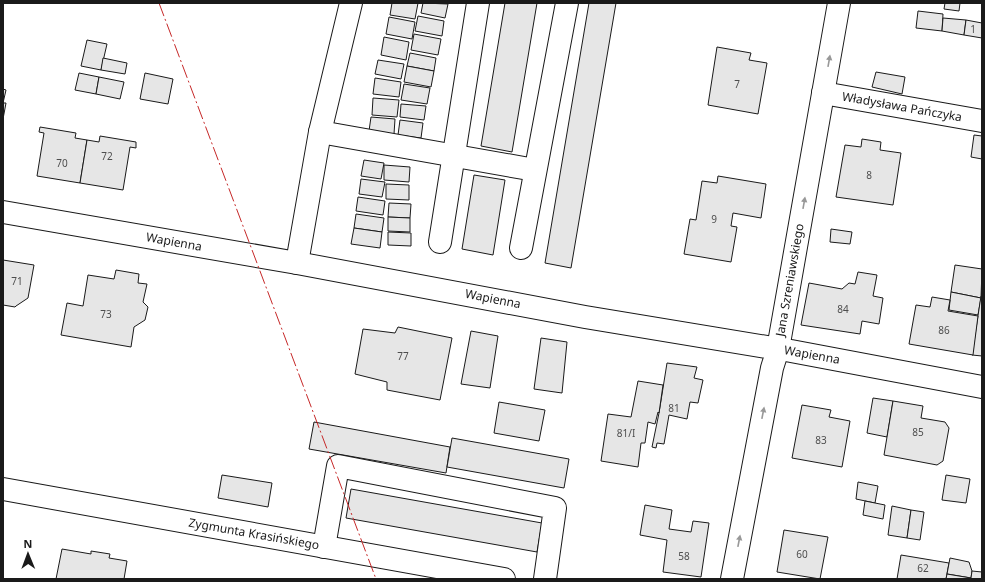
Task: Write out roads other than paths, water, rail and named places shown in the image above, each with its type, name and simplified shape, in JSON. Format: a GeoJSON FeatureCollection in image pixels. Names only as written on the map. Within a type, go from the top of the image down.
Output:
{"type":"FeatureCollection","features":[{"type":"Feature","properties":{"kind":"street"},"geometry":{"type":"LineString","coordinates":[[297,263],[320,132],[351,3]]}},
{"type":"Feature","properties":{"kind":"street"},"geometry":{"type":"LineString","coordinates":[[440,242],[478,3]]}},
{"type":"Feature","properties":{"kind":"street"},"geometry":{"type":"LineString","coordinates":[[520,248],[567,3]]}},
{"type":"Feature","properties":{"kind":"street","name":"Jana Szreniawskiego"},"geometry":{"type":"LineString","coordinates":[[732,579],[772,368],[778,349],[839,3]]}},
{"type":"Feature","properties":{"kind":"street","name":"Władysława Pańczyka"},"geometry":{"type":"LineString","coordinates":[[823,93],[982,121]]}},
{"type":"Feature","properties":{"kind":"street"},"geometry":{"type":"LineString","coordinates":[[320,132],[535,170]]}},
{"type":"Feature","properties":{"kind":"street","name":"Wapienna"},"geometry":{"type":"LineString","coordinates":[[3,212],[297,263],[585,317],[778,349],[982,387]]}},
{"type":"Feature","properties":{"kind":"street"},"geometry":{"type":"LineString","coordinates":[[324,547],[338,466],[556,508],[545,579]]}},
{"type":"Feature","properties":{"kind":"street","name":"Zygmunta Krasińskiego"},"geometry":{"type":"LineString","coordinates":[[3,489],[504,579]]}}]}
